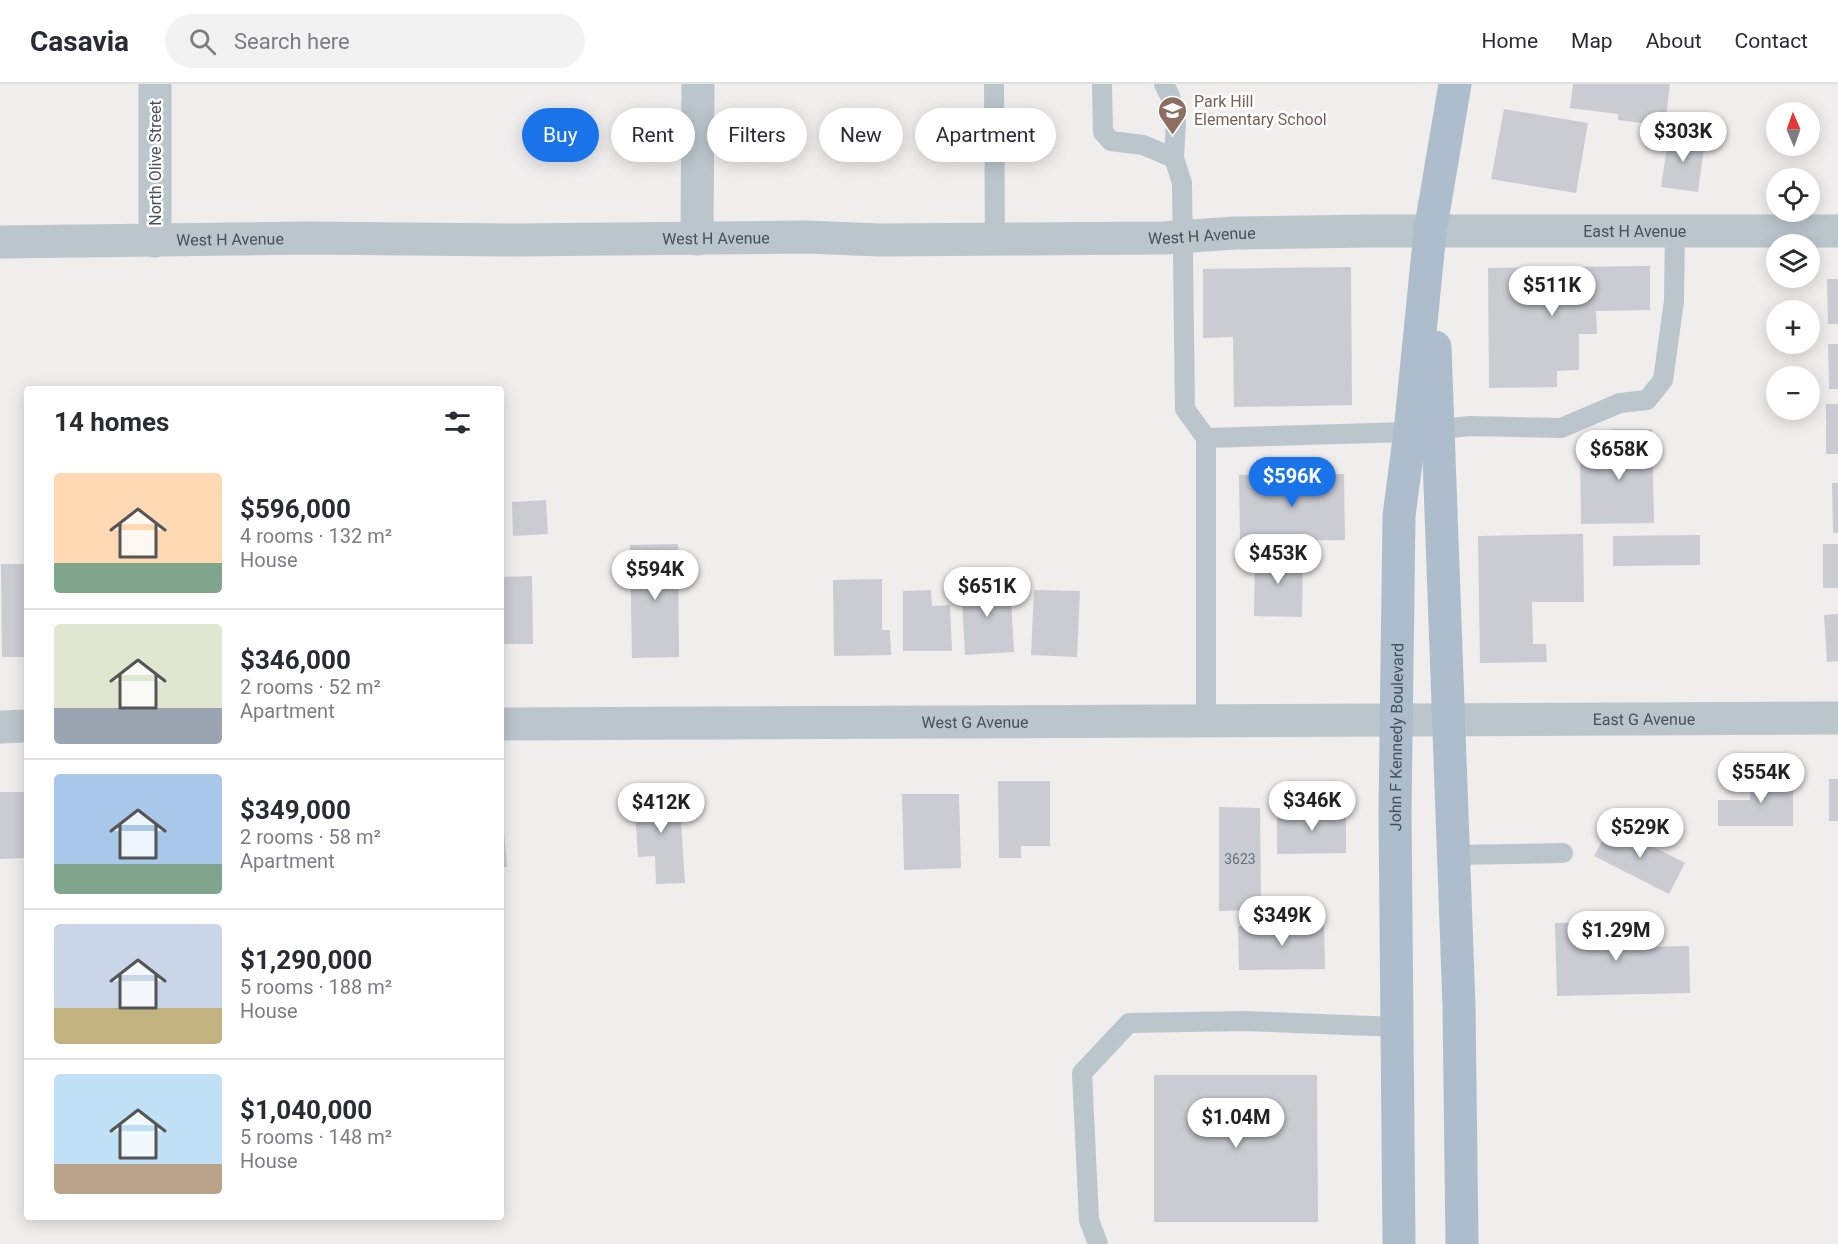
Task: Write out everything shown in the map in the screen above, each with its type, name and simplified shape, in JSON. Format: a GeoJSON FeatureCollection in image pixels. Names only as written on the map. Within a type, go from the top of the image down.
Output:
{"type":"FeatureCollection","features":[{"type":"Feature","properties":{"kind":"main road","name":"John F Kennedy Boulevard"},"geometry":{"type":"LineString","coordinates":[[1455,84],[1430,232],[1424,431],[1449,719],[1459,1006],[1462,1244]]}},
{"type":"Feature","properties":{"kind":"main road","name":"John F Kennedy Boulevard"},"geometry":{"type":"LineString","coordinates":[[1399,1244],[1395,813],[1398,516],[1424,431]]}},
{"type":"Feature","properties":{"kind":"street","name":"North Olive Street"},"geometry":{"type":"LineString","coordinates":[[155,84],[155,242]]}},
{"type":"Feature","properties":{"kind":"street"},"geometry":{"type":"LineString","coordinates":[[697,239],[698,84]]}},
{"type":"Feature","properties":{"kind":"street","name":"East H Avenue"},"geometry":{"type":"LineString","coordinates":[[1430,232],[1838,231]]}},
{"type":"Feature","properties":{"kind":"street","name":"West H Avenue"},"geometry":{"type":"LineString","coordinates":[[0,242],[155,242],[306,238],[995,239],[1181,237],[1246,233],[1430,232]]}},
{"type":"Feature","properties":{"kind":"street","name":"East G Avenue"},"geometry":{"type":"LineString","coordinates":[[1449,719],[1838,718]]}},
{"type":"Feature","properties":{"kind":"street","name":"West G Avenue"},"geometry":{"type":"LineString","coordinates":[[504,724],[1449,719]]}},
{"type":"Feature","properties":{"kind":"street"},"geometry":{"type":"LineString","coordinates":[[0,726],[24,726]]}},
{"type":"Feature","properties":{"kind":"lane"},"geometry":{"type":"LineString","coordinates":[[994,84],[995,239]]}},
{"type":"Feature","properties":{"kind":"lane"},"geometry":{"type":"LineString","coordinates":[[1102,84],[1103,132],[1111,141],[1143,146],[1174,158]]}},
{"type":"Feature","properties":{"kind":"lane"},"geometry":{"type":"LineString","coordinates":[[1170,88],[1176,121],[1174,158],[1182,183],[1185,409],[1206,438],[1206,721]]}},
{"type":"Feature","properties":{"kind":"lane"},"geometry":{"type":"LineString","coordinates":[[1206,438],[1424,431],[1470,426],[1561,428],[1620,403],[1647,400],[1663,380],[1674,301],[1675,231]]}},
{"type":"Feature","properties":{"kind":"lane"},"geometry":{"type":"LineString","coordinates":[[1454,855],[1563,853]]}},
{"type":"Feature","properties":{"kind":"lane"},"geometry":{"type":"LineString","coordinates":[[1098,1244],[1089,1220],[1082,1073],[1129,1023],[1245,1021],[1397,1026]]}},
{"type":"Feature","properties":{"kind":"building"},"geometry":{"type":"Polygon","coordinates":[[[1573,84],[1670,84],[1665,126],[1618,120],[1618,114],[1570,108],[1573,84]]]}},
{"type":"Feature","properties":{"kind":"building"},"geometry":{"type":"Polygon","coordinates":[[[1504,109],[1588,123],[1576,193],[1491,179],[1504,109]]]}},
{"type":"Feature","properties":{"kind":"building"},"geometry":{"type":"Polygon","coordinates":[[[1669,134],[1705,139],[1698,192],[1661,187],[1669,134]]]}},
{"type":"Feature","properties":{"kind":"building"},"geometry":{"type":"Polygon","coordinates":[[[1650,266],[1650,310],[1596,311],[1597,334],[1579,334],[1579,370],[1557,371],[1557,387],[1489,388],[1488,268],[1650,266]]]}},
{"type":"Feature","properties":{"kind":"building"},"geometry":{"type":"Polygon","coordinates":[[[1351,267],[1352,405],[1234,407],[1233,337],[1203,338],[1203,269],[1351,267]]]}},
{"type":"Feature","properties":{"kind":"building"},"geometry":{"type":"Polygon","coordinates":[[[1827,279],[1838,279],[1838,324],[1828,324],[1827,279]]]}},
{"type":"Feature","properties":{"kind":"building"},"geometry":{"type":"Polygon","coordinates":[[[1828,344],[1838,344],[1838,389],[1829,389],[1828,344]]]}},
{"type":"Feature","properties":{"kind":"building"},"geometry":{"type":"Polygon","coordinates":[[[1826,404],[1838,404],[1838,454],[1826,454],[1826,404]]]}},
{"type":"Feature","properties":{"kind":"building"},"geometry":{"type":"Polygon","coordinates":[[[1612,429],[1652,429],[1654,523],[1581,524],[1580,453],[1613,452],[1612,429]]]}},
{"type":"Feature","properties":{"kind":"building"},"geometry":{"type":"Polygon","coordinates":[[[1344,474],[1345,540],[1240,541],[1239,475],[1344,474]]]}},
{"type":"Feature","properties":{"kind":"building"},"geometry":{"type":"Polygon","coordinates":[[[1832,483],[1838,483],[1838,533],[1833,533],[1832,483]]]}},
{"type":"Feature","properties":{"kind":"building"},"geometry":{"type":"Polygon","coordinates":[[[546,500],[548,534],[513,536],[512,502],[546,500]]]}},
{"type":"Feature","properties":{"kind":"building"},"geometry":{"type":"Polygon","coordinates":[[[1583,534],[1584,602],[1532,602],[1533,644],[1546,644],[1547,662],[1480,663],[1478,536],[1583,534]]]}},
{"type":"Feature","properties":{"kind":"building"},"geometry":{"type":"Polygon","coordinates":[[[1700,535],[1700,565],[1613,566],[1613,536],[1700,535]]]}},
{"type":"Feature","properties":{"kind":"building"},"geometry":{"type":"Polygon","coordinates":[[[678,544],[679,657],[632,658],[630,545],[678,544]]]}},
{"type":"Feature","properties":{"kind":"building"},"geometry":{"type":"Polygon","coordinates":[[[1823,544],[1838,544],[1838,588],[1823,588],[1823,544]]]}},
{"type":"Feature","properties":{"kind":"building"},"geometry":{"type":"Polygon","coordinates":[[[1255,554],[1303,555],[1302,617],[1254,616],[1255,554]]]}},
{"type":"Feature","properties":{"kind":"building"},"geometry":{"type":"Polygon","coordinates":[[[1,564],[24,564],[24,657],[2,657],[1,564]]]}},
{"type":"Feature","properties":{"kind":"building"},"geometry":{"type":"Polygon","coordinates":[[[532,576],[533,644],[504,644],[504,577],[532,576]]]}},
{"type":"Feature","properties":{"kind":"building"},"geometry":{"type":"Polygon","coordinates":[[[882,579],[882,630],[890,630],[891,655],[834,656],[833,580],[882,579]]]}},
{"type":"Feature","properties":{"kind":"building"},"geometry":{"type":"Polygon","coordinates":[[[1010,581],[1014,652],[965,655],[961,583],[1010,581]]]}},
{"type":"Feature","properties":{"kind":"building"},"geometry":{"type":"Polygon","coordinates":[[[931,590],[932,606],[950,605],[952,651],[903,651],[903,591],[931,590]]]}},
{"type":"Feature","properties":{"kind":"building"},"geometry":{"type":"Polygon","coordinates":[[[1034,590],[1080,591],[1077,657],[1031,655],[1034,590]]]}},
{"type":"Feature","properties":{"kind":"building"},"geometry":{"type":"Polygon","coordinates":[[[1838,614],[1838,661],[1827,662],[1824,615],[1838,614]]]}},
{"type":"Feature","properties":{"kind":"building"},"geometry":{"type":"Polygon","coordinates":[[[1750,776],[1793,776],[1793,826],[1718,826],[1718,800],[1750,800],[1750,776]]]}},
{"type":"Feature","properties":{"kind":"building"},"geometry":{"type":"Polygon","coordinates":[[[1829,779],[1838,779],[1838,821],[1829,821],[1829,779]]]}},
{"type":"Feature","properties":{"kind":"building"},"geometry":{"type":"Polygon","coordinates":[[[998,781],[1050,781],[1050,846],[1021,846],[1021,858],[999,858],[998,781]]]}},
{"type":"Feature","properties":{"kind":"building"},"geometry":{"type":"Polygon","coordinates":[[[679,790],[685,883],[656,884],[655,856],[638,857],[634,793],[679,790]]]}},
{"type":"Feature","properties":{"kind":"building"},"geometry":{"type":"Polygon","coordinates":[[[0,792],[24,792],[24,858],[0,859],[0,792]]]}},
{"type":"Feature","properties":{"kind":"building"},"geometry":{"type":"Polygon","coordinates":[[[902,794],[959,794],[961,868],[904,870],[902,794]]]}},
{"type":"Feature","properties":{"kind":"building"},"geometry":{"type":"Polygon","coordinates":[[[1219,807],[1260,808],[1261,910],[1219,911],[1219,807]]]}},
{"type":"Feature","properties":{"kind":"building"},"geometry":{"type":"Polygon","coordinates":[[[1346,811],[1346,853],[1277,854],[1277,812],[1346,811]]]}},
{"type":"Feature","properties":{"kind":"building"},"geometry":{"type":"Polygon","coordinates":[[[1611,825],[1685,863],[1669,894],[1594,856],[1611,825]]]}},
{"type":"Feature","properties":{"kind":"building"},"geometry":{"type":"Polygon","coordinates":[[[504,830],[507,867],[504,867],[504,830]]]}},
{"type":"Feature","properties":{"kind":"building"},"geometry":{"type":"Polygon","coordinates":[[[1639,921],[1640,947],[1689,946],[1690,993],[1557,996],[1555,923],[1639,921]]]}},
{"type":"Feature","properties":{"kind":"building"},"geometry":{"type":"Polygon","coordinates":[[[1324,925],[1325,969],[1239,970],[1238,926],[1324,925]]]}},
{"type":"Feature","properties":{"kind":"building"},"geometry":{"type":"Polygon","coordinates":[[[1154,1075],[1317,1075],[1318,1222],[1154,1222],[1154,1075]]]}},
{"type":"Feature","properties":{"kind":"place","name":"Park Hill Elementary School"},"geometry":{"type":"Point","coordinates":[1173,136]}}]}
